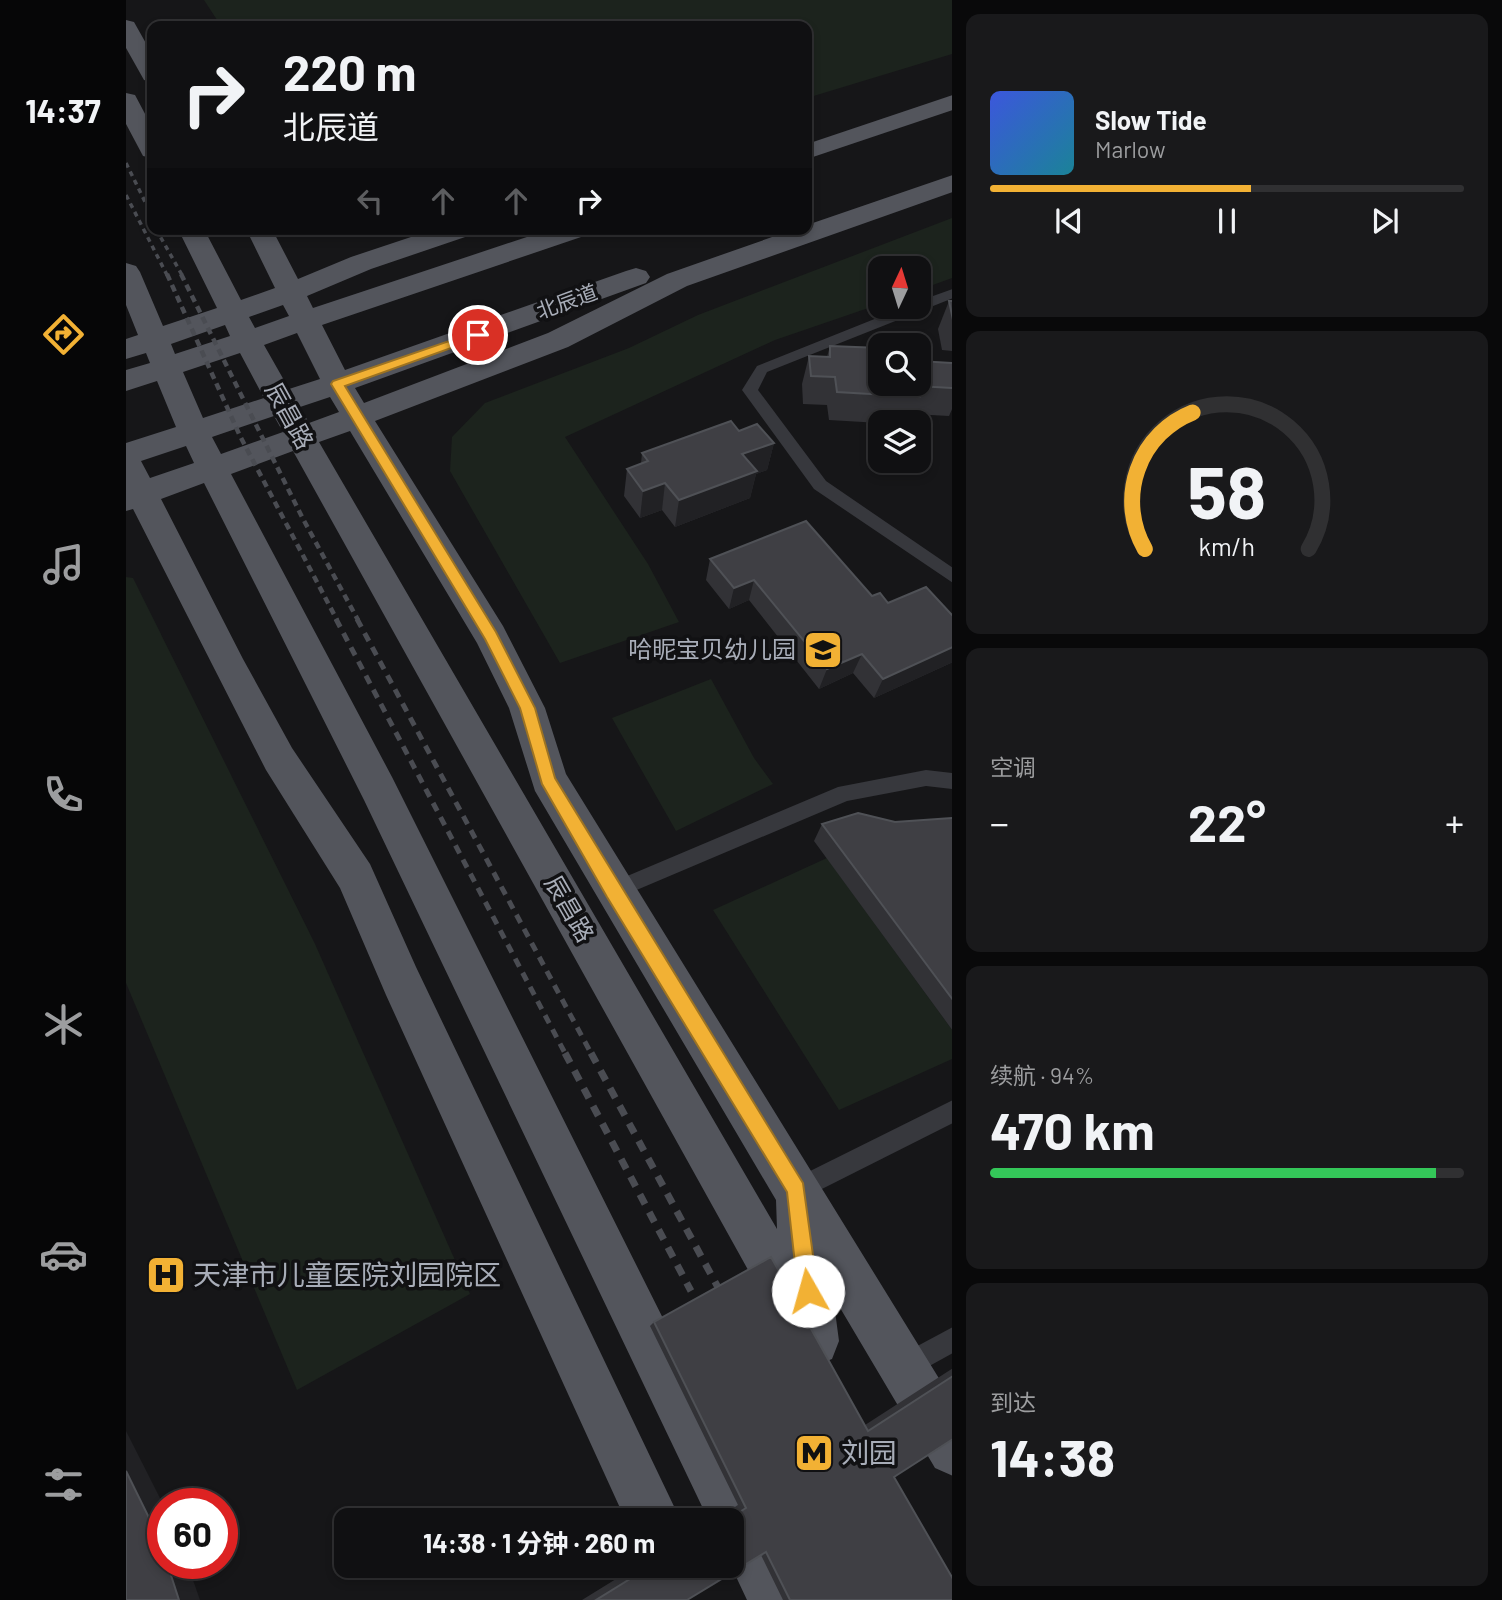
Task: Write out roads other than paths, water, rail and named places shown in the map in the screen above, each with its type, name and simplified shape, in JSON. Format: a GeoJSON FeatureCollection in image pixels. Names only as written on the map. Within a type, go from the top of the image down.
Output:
{"type":"FeatureCollection","features":[{"type":"Feature","properties":{"kind":"main road"},"geometry":{"type":"LineString","coordinates":[[126,27],[147,66]]}},
{"type":"Feature","properties":{"kind":"main road"},"geometry":{"type":"LineString","coordinates":[[812,126],[952,81]]}},
{"type":"Feature","properties":{"kind":"main road"},"geometry":{"type":"LineString","coordinates":[[126,100],[147,141]]}},
{"type":"Feature","properties":{"kind":"main road"},"geometry":{"type":"LineString","coordinates":[[812,150],[952,102]]}},
{"type":"Feature","properties":{"kind":"main road"},"geometry":{"type":"LineString","coordinates":[[812,214],[952,163]]}},
{"type":"Feature","properties":{"kind":"main road"},"geometry":{"type":"LineString","coordinates":[[812,233],[952,183]]}},
{"type":"Feature","properties":{"kind":"main road","name":"辰昌路"},"geometry":{"type":"LineString","coordinates":[[194,235],[232,313],[291,420],[824,1359],[796,1190]]}},
{"type":"Feature","properties":{"kind":"main road"},"geometry":{"type":"LineString","coordinates":[[262,235],[337,384],[491,636],[527,708],[548,779],[613,891],[952,1448]]}},
{"type":"Feature","properties":{"kind":"main road"},"geometry":{"type":"LineString","coordinates":[[126,349],[290,293],[362,263],[444,235]]}},
{"type":"Feature","properties":{"kind":"main road"},"geometry":{"type":"LineString","coordinates":[[126,381],[560,235]]}},
{"type":"Feature","properties":{"kind":"main road","name":"北辰道"},"geometry":{"type":"LineString","coordinates":[[126,455],[203,450],[291,420],[337,384],[752,235]]}},
{"type":"Feature","properties":{"kind":"main road"},"geometry":{"type":"LineString","coordinates":[[291,420],[356,416],[558,340],[677,280],[805,235]]}},
{"type":"Feature","properties":{"kind":"main road"},"geometry":{"type":"LineString","coordinates":[[126,272],[203,450],[384,801],[776,1600]]}},
{"type":"Feature","properties":{"kind":"main road"},"geometry":{"type":"LineString","coordinates":[[203,450],[131,485],[279,759],[356,877],[401,981],[648,1508]]}},
{"type":"Feature","properties":{"kind":"lane"},"geometry":{"type":"LineString","coordinates":[[952,293],[762,369],[750,390],[820,485],[952,576]]}},
{"type":"Feature","properties":{"kind":"lane"},"geometry":{"type":"LineString","coordinates":[[613,891],[845,793],[926,778],[952,781]]}},
{"type":"Feature","properties":{"kind":"lane"},"geometry":{"type":"LineString","coordinates":[[796,1190],[952,1112]]}},
{"type":"Feature","properties":{"kind":"lane"},"geometry":{"type":"LineString","coordinates":[[903,1368],[952,1340]]}},
{"type":"Feature","properties":{"kind":"railway"},"geometry":{"type":"LineString","coordinates":[[126,163],[147,206]]}},
{"type":"Feature","properties":{"kind":"railway"},"geometry":{"type":"LineString","coordinates":[[126,195],[167,275]]}},
{"type":"Feature","properties":{"kind":"railway"},"geometry":{"type":"LineString","coordinates":[[159,235],[182,275]]}},
{"type":"Feature","properties":{"kind":"railway"},"geometry":{"type":"LineString","coordinates":[[167,274],[240,436],[337,620]]}},
{"type":"Feature","properties":{"kind":"railway"},"geometry":{"type":"LineString","coordinates":[[181,274],[302,517],[358,620]]}},
{"type":"Feature","properties":{"kind":"railway"},"geometry":{"type":"LineString","coordinates":[[336,619],[566,1055]]}},
{"type":"Feature","properties":{"kind":"railway"},"geometry":{"type":"LineString","coordinates":[[357,619],[592,1055]]}},
{"type":"Feature","properties":{"kind":"railway"},"geometry":{"type":"LineString","coordinates":[[565,1053],[691,1291]]}},
{"type":"Feature","properties":{"kind":"railway"},"geometry":{"type":"LineString","coordinates":[[591,1053],[727,1304]]}},
{"type":"Feature","properties":{"kind":"place","name":"哈昵宝贝幼儿园"},"geometry":{"type":"Point","coordinates":[823,650]}},
{"type":"Feature","properties":{"kind":"place","name":"天津市儿童医院刘园院区"},"geometry":{"type":"Point","coordinates":[166,1275]}},
{"type":"Feature","properties":{"kind":"place","name":"刘园"},"geometry":{"type":"Point","coordinates":[814,1453]}}]}
